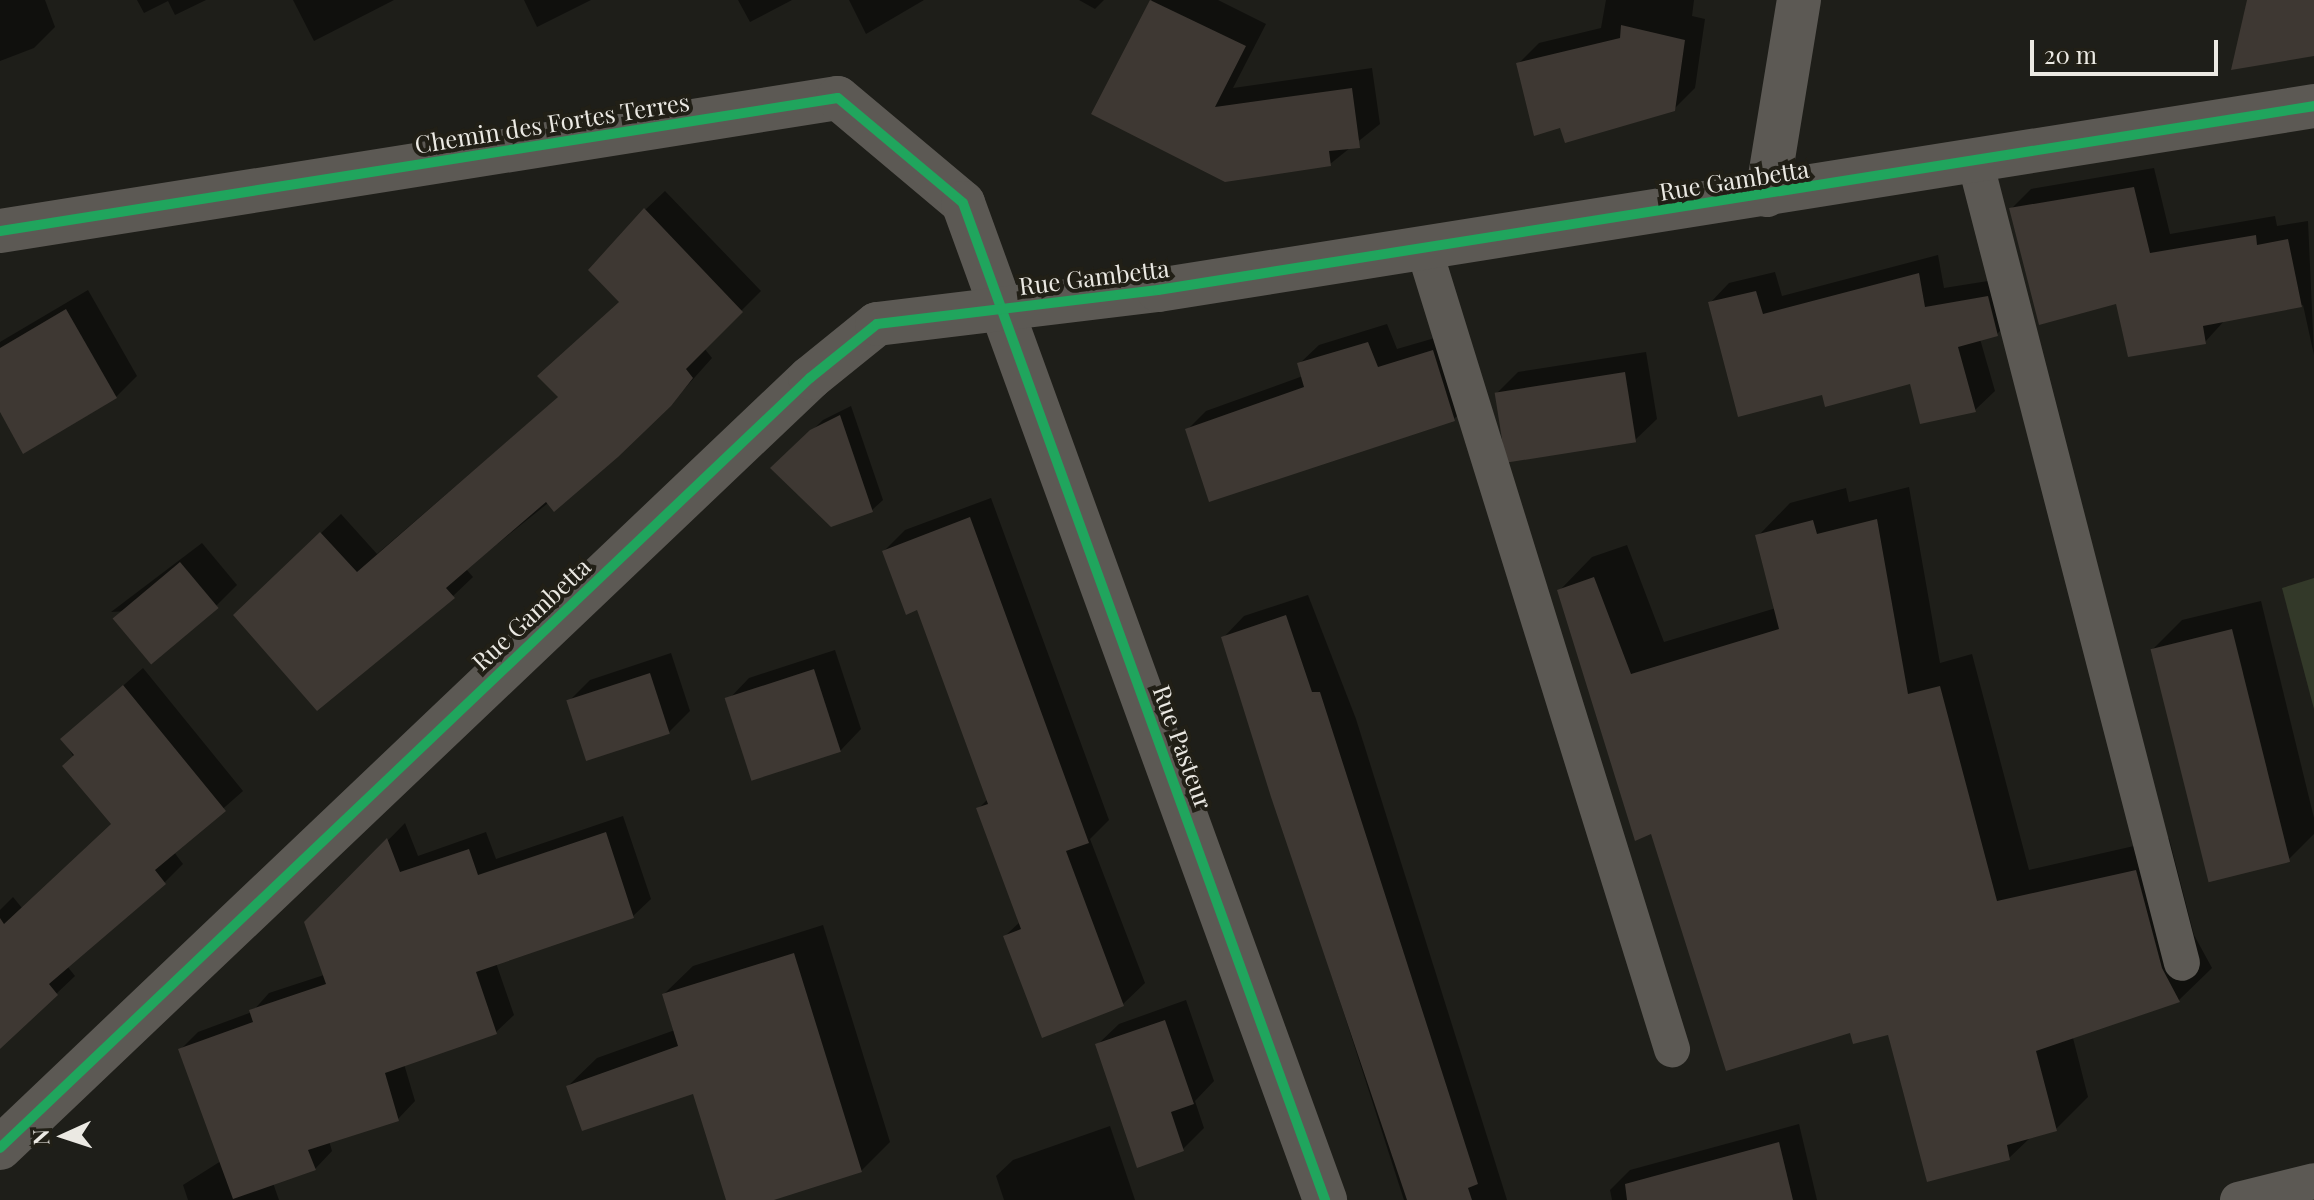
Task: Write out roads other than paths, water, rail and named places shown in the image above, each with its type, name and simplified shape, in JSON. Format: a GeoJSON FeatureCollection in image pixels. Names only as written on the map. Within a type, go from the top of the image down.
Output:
{"type":"FeatureCollection","features":[{"type":"Feature","properties":{"kind":"street"},"geometry":{"type":"LineString","coordinates":[[1767,195],[1799,0]]}},
{"type":"Feature","properties":{"kind":"street","name":"Chemin des Fortes Terres"},"geometry":{"type":"LineString","coordinates":[[0,231],[838,98],[963,203],[1004,307]]}},
{"type":"Feature","properties":{"kind":"street","name":"Rue Gambetta"},"geometry":{"type":"LineString","coordinates":[[0,1148],[810,378],[877,324],[1424,249],[2314,106]]}},
{"type":"Feature","properties":{"kind":"street","name":"Rue Pasteur"},"geometry":{"type":"LineString","coordinates":[[1004,307],[1325,1200]]}},
{"type":"Feature","properties":{"kind":"lane"},"geometry":{"type":"LineString","coordinates":[[1975,161],[2182,963]]}},
{"type":"Feature","properties":{"kind":"lane"},"geometry":{"type":"LineString","coordinates":[[1424,249],[1672,1049]]}},
{"type":"Feature","properties":{"kind":"lane"},"geometry":{"type":"LineString","coordinates":[[2238,1200],[2314,1181]]}}]}
